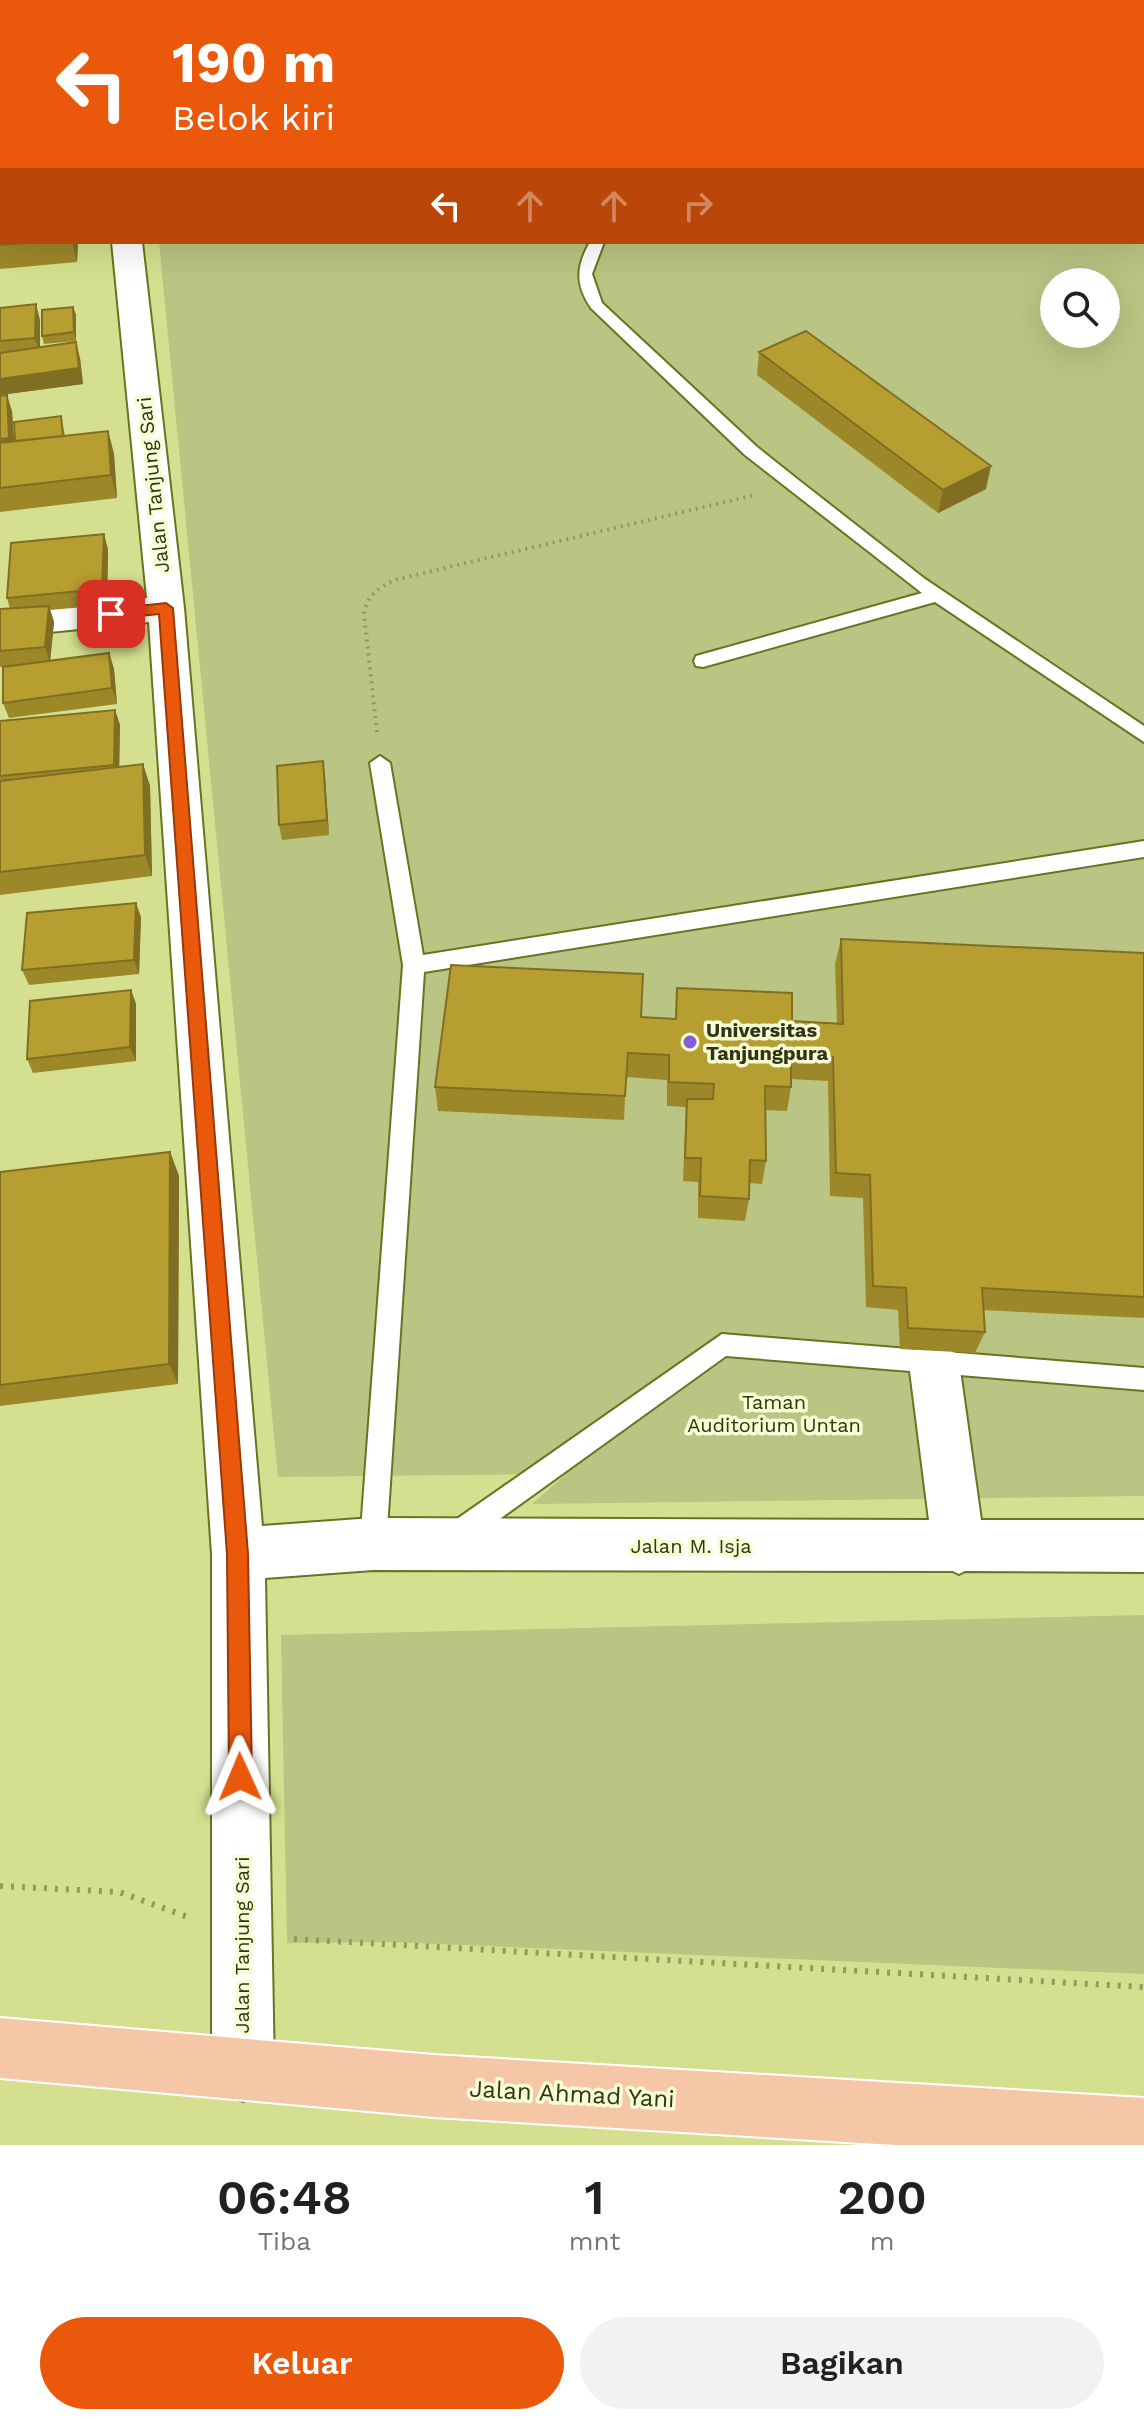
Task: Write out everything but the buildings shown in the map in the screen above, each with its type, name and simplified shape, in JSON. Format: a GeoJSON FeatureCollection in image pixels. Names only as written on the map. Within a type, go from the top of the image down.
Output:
{"type":"FeatureCollection","features":[{"type":"Feature","properties":{"kind":"highway","name":"Jalan Ahmad Yani"},"geometry":{"type":"LineString","coordinates":[[0,2048],[434,2086],[1144,2129]]}},
{"type":"Feature","properties":{"kind":"street","name":"Jalan Tanjung Sari"},"geometry":{"type":"LineString","coordinates":[[127,244],[166,608],[238,1554],[243,2070]]}},
{"type":"Feature","properties":{"kind":"street"},"geometry":{"type":"LineString","coordinates":[[0,625],[166,608]]}},
{"type":"Feature","properties":{"kind":"street"},"geometry":{"type":"LineString","coordinates":[[934,1363],[959,1548]]}},
{"type":"Feature","properties":{"kind":"street","name":"Jalan M. Isja"},"geometry":{"type":"LineString","coordinates":[[238,1554],[373,1544],[959,1548],[1144,1546]]}},
{"type":"Feature","properties":{"kind":"lane"},"geometry":{"type":"LineString","coordinates":[[596,244],[584,269],[585,286],[596,305],[751,451],[938,595],[1144,735]]}},
{"type":"Feature","properties":{"kind":"lane"},"geometry":{"type":"LineString","coordinates":[[703,661],[938,595]]}},
{"type":"Feature","properties":{"kind":"lane"},"geometry":{"type":"LineString","coordinates":[[373,1544],[414,965],[380,763]]}},
{"type":"Feature","properties":{"kind":"lane"},"geometry":{"type":"LineString","coordinates":[[414,965],[1144,849]]}},
{"type":"Feature","properties":{"kind":"lane"},"geometry":{"type":"LineString","coordinates":[[442,1545],[722,1345],[1144,1379]]}},
{"type":"Feature","properties":{"kind":"path"},"geometry":{"type":"LineString","coordinates":[[380,763],[364,614],[365,605],[379,587],[398,579],[795,486]]}},
{"type":"Feature","properties":{"kind":"path"},"geometry":{"type":"LineString","coordinates":[[0,1886],[119,1892],[242,1936],[1144,1987]]}},
{"type":"Feature","properties":{"kind":"green space","name":"Universitas Tanjungpura"},"geometry":{"type":"Polygon","coordinates":[[[159,244],[1144,244],[1144,1496],[532,1504],[566,1474],[278,1477],[159,244]]]}},
{"type":"Feature","properties":{"kind":"green space"},"geometry":{"type":"Polygon","coordinates":[[[1144,1615],[1144,1974],[390,1942],[287,1943],[281,1635],[1144,1615]]]}},
{"type":"Feature","properties":{"kind":"place","name":"Universitas Tanjungpura"},"geometry":{"type":"Point","coordinates":[690,1042]}},
{"type":"Feature","properties":{"kind":"route"},"geometry":{"type":"LineString","coordinates":[[111,614],[166,608],[238,1554],[240,1777]]}},
{"type":"Feature","properties":{"kind":"park label","name":"Taman Auditorium Untan"},"geometry":{"type":"Point","coordinates":[774,1414]}}]}
